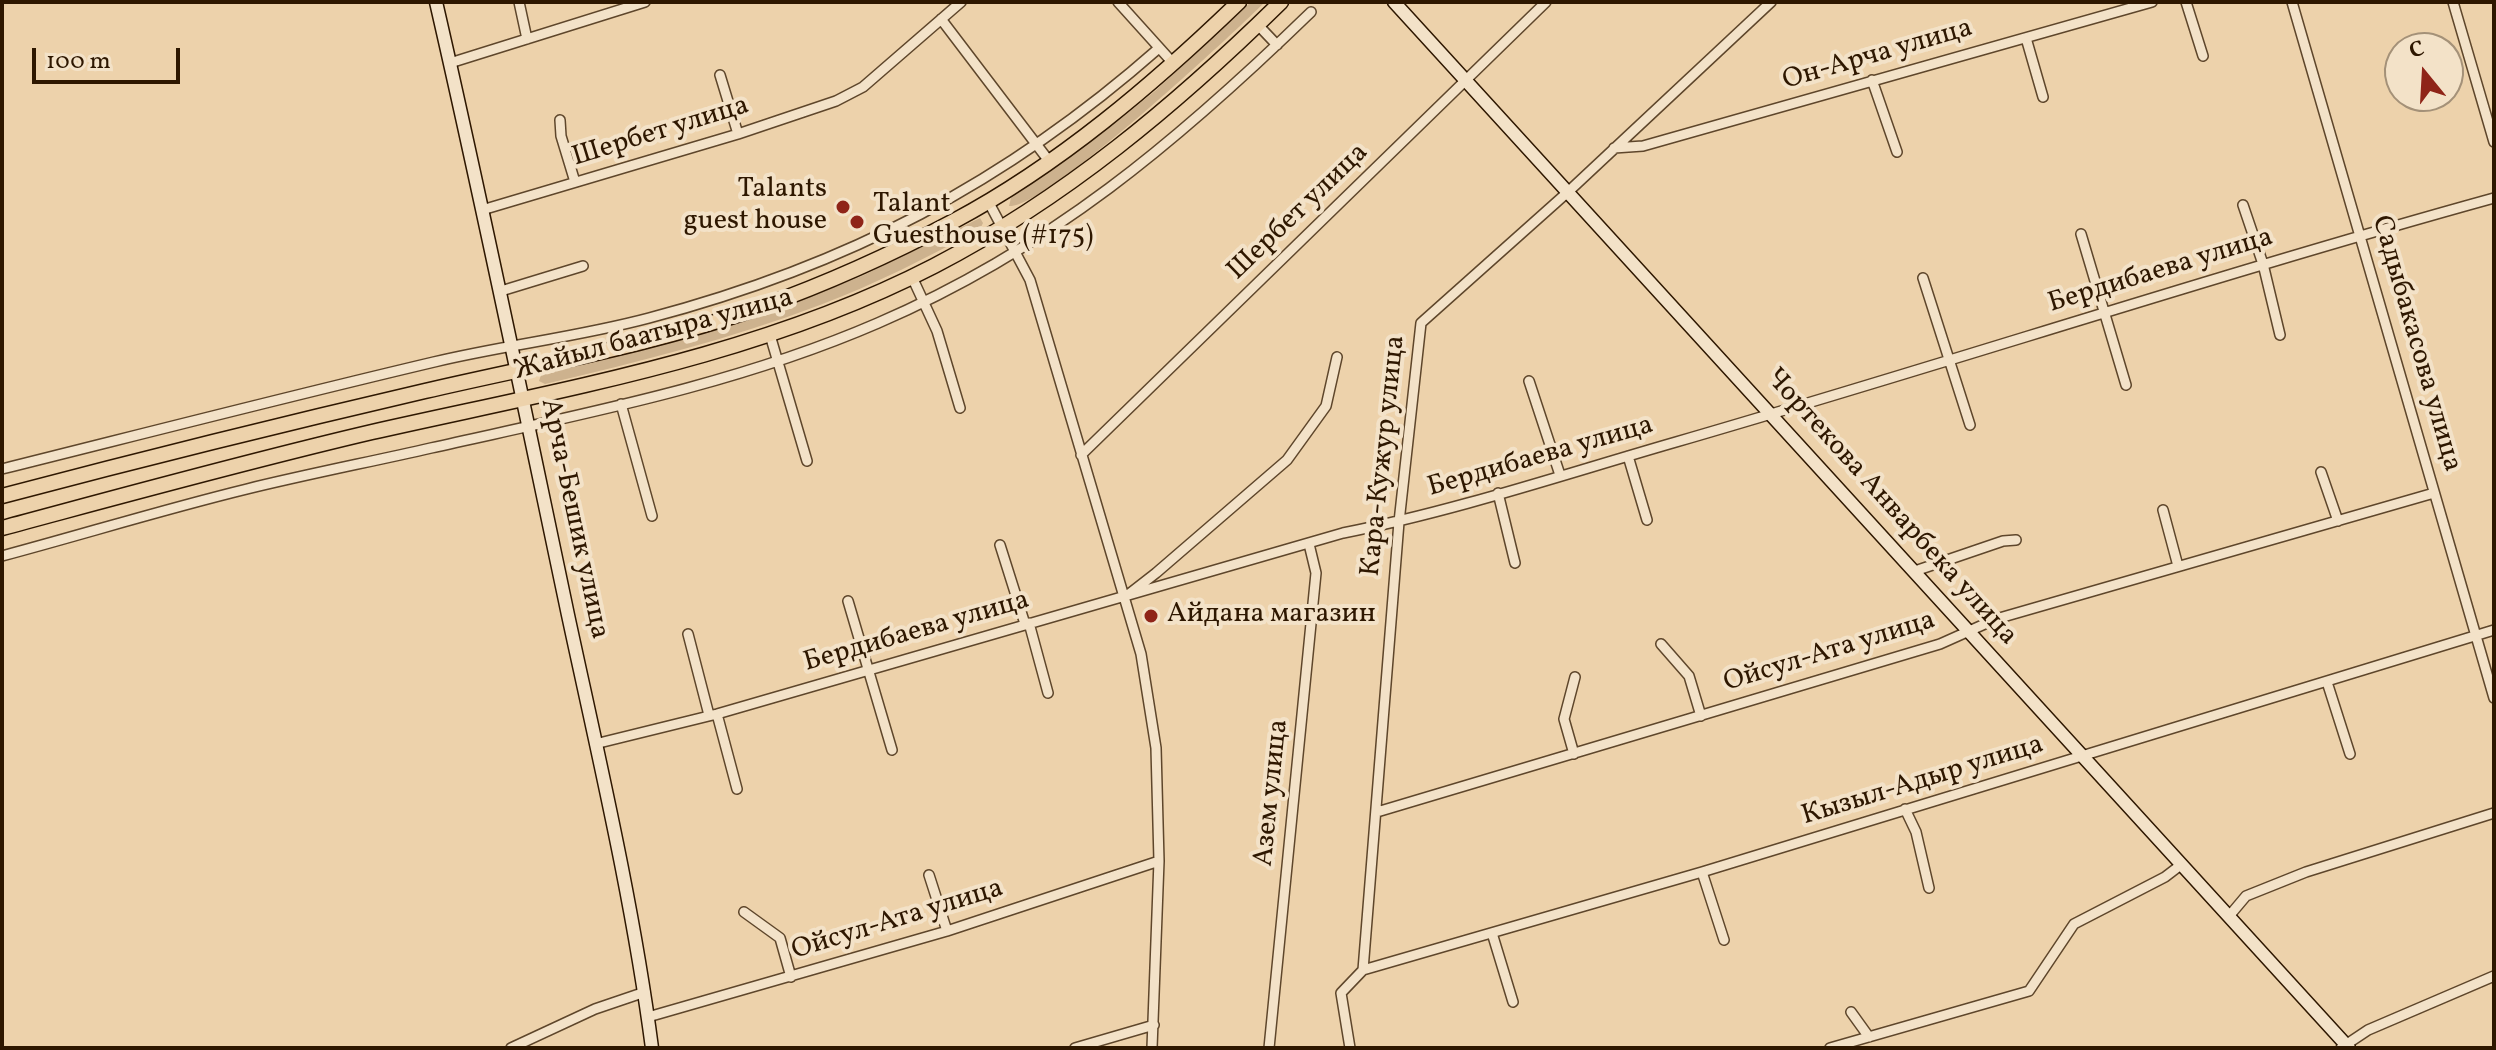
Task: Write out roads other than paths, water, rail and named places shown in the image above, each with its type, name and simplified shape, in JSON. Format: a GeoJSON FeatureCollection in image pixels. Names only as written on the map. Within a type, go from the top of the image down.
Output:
{"type":"FeatureCollection","features":[{"type":"Feature","properties":{"kind":"main road","name":"Жайыл баатыра улица"},"geometry":{"type":"LineString","coordinates":[[2,496],[202,443],[665,335],[760,307],[866,265],[958,219],[1049,161],[1114,113],[1239,2]]}},
{"type":"Feature","properties":{"kind":"main road","name":"Жайыл баатыра улица"},"geometry":{"type":"LineString","coordinates":[[2,528],[238,465],[672,364],[825,315],[912,277],[1003,227],[1068,186],[1128,141],[1281,2]]}},
{"type":"Feature","properties":{"kind":"street","name":"Арча-Бешик улица"},"geometry":{"type":"LineString","coordinates":[[436,2],[518,369],[645,992],[652,1048]]}},
{"type":"Feature","properties":{"kind":"street"},"geometry":{"type":"LineString","coordinates":[[519,2],[527,39]]}},
{"type":"Feature","properties":{"kind":"street"},"geometry":{"type":"LineString","coordinates":[[450,63],[645,2]]}},
{"type":"Feature","properties":{"kind":"street","name":"Шербет улица"},"geometry":{"type":"LineString","coordinates":[[482,210],[738,134],[850,95],[961,2]]}},
{"type":"Feature","properties":{"kind":"street"},"geometry":{"type":"LineString","coordinates":[[1118,2],[1173,63]]}},
{"type":"Feature","properties":{"kind":"street","name":"Чортекова Анварбека улица"},"geometry":{"type":"LineString","coordinates":[[1394,2],[2230,915],[2345,1047]]}},
{"type":"Feature","properties":{"kind":"street","name":"Шербет улица"},"geometry":{"type":"LineString","coordinates":[[1081,455],[1546,2]]}},
{"type":"Feature","properties":{"kind":"street","name":"Кара-Кужур улица"},"geometry":{"type":"LineString","coordinates":[[1363,970],[1399,522],[1421,323],[1569,191],[1771,2]]}},
{"type":"Feature","properties":{"kind":"street","name":"Он-Арча улица"},"geometry":{"type":"LineString","coordinates":[[1614,148],[1643,146],[2152,2]]}},
{"type":"Feature","properties":{"kind":"street"},"geometry":{"type":"LineString","coordinates":[[2186,2],[2203,56]]}},
{"type":"Feature","properties":{"kind":"street","name":"Садыбакасова улица"},"geometry":{"type":"LineString","coordinates":[[2292,2],[2494,698]]}},
{"type":"Feature","properties":{"kind":"street"},"geometry":{"type":"LineString","coordinates":[[2453,2],[2494,142]]}},
{"type":"Feature","properties":{"kind":"street"},"geometry":{"type":"LineString","coordinates":[[2,556],[245,490],[529,426],[727,377],[779,361],[880,322],[1015,251],[1087,206],[1191,125],[1311,12]]}},
{"type":"Feature","properties":{"kind":"street"},"geometry":{"type":"LineString","coordinates":[[941,19],[1049,161]]}},
{"type":"Feature","properties":{"kind":"street"},"geometry":{"type":"LineString","coordinates":[[1258,25],[1277,45]]}},
{"type":"Feature","properties":{"kind":"street"},"geometry":{"type":"LineString","coordinates":[[2026,38],[2043,97]]}},
{"type":"Feature","properties":{"kind":"street"},"geometry":{"type":"LineString","coordinates":[[2,469],[513,345],[648,318],[737,293],[806,268],[935,208],[1037,145],[1103,96],[1159,48]]}},
{"type":"Feature","properties":{"kind":"street"},"geometry":{"type":"LineString","coordinates":[[720,75],[738,134]]}},
{"type":"Feature","properties":{"kind":"street"},"geometry":{"type":"LineString","coordinates":[[1872,80],[1897,152]]}},
{"type":"Feature","properties":{"kind":"street"},"geometry":{"type":"LineString","coordinates":[[560,120],[561,136],[575,182]]}},
{"type":"Feature","properties":{"kind":"street","name":"Бердибаева улица"},"geometry":{"type":"LineString","coordinates":[[595,744],[713,714],[1343,533],[1399,522],[2494,198]]}},
{"type":"Feature","properties":{"kind":"street"},"geometry":{"type":"LineString","coordinates":[[988,201],[1030,280],[1141,654],[1156,748],[1159,861],[1152,1048]]}},
{"type":"Feature","properties":{"kind":"street"},"geometry":{"type":"LineString","coordinates":[[2243,205],[2263,264],[2280,335]]}},
{"type":"Feature","properties":{"kind":"street"},"geometry":{"type":"LineString","coordinates":[[2081,234],[2126,385]]}},
{"type":"Feature","properties":{"kind":"street"},"geometry":{"type":"LineString","coordinates":[[501,291],[583,266]]}},
{"type":"Feature","properties":{"kind":"street"},"geometry":{"type":"LineString","coordinates":[[912,277],[937,331],[960,408]]}},
{"type":"Feature","properties":{"kind":"street"},"geometry":{"type":"LineString","coordinates":[[1923,278],[1970,425]]}},
{"type":"Feature","properties":{"kind":"street"},"geometry":{"type":"LineString","coordinates":[[770,335],[807,461]]}},
{"type":"Feature","properties":{"kind":"street"},"geometry":{"type":"LineString","coordinates":[[1123,598],[1287,460],[1326,406],[1337,357]]}},
{"type":"Feature","properties":{"kind":"street"},"geometry":{"type":"LineString","coordinates":[[1529,381],[1560,475]]}},
{"type":"Feature","properties":{"kind":"street"},"geometry":{"type":"LineString","coordinates":[[621,404],[652,516]]}},
{"type":"Feature","properties":{"kind":"street"},"geometry":{"type":"LineString","coordinates":[[1628,456],[1647,520]]}},
{"type":"Feature","properties":{"kind":"street"},"geometry":{"type":"LineString","coordinates":[[2321,472],[2338,521]]}},
{"type":"Feature","properties":{"kind":"street"},"geometry":{"type":"LineString","coordinates":[[1498,493],[1515,563]]}},
{"type":"Feature","properties":{"kind":"street","name":"Ойсул-Ата улица"},"geometry":{"type":"LineString","coordinates":[[1377,812],[1940,644],[1996,619],[2434,493]]}},
{"type":"Feature","properties":{"kind":"street"},"geometry":{"type":"LineString","coordinates":[[2163,510],[2178,566]]}},
{"type":"Feature","properties":{"kind":"street"},"geometry":{"type":"LineString","coordinates":[[1915,571],[2003,541],[2016,540]]}},
{"type":"Feature","properties":{"kind":"street","name":"Азем улица"},"geometry":{"type":"LineString","coordinates":[[1269,1048],[1316,573],[1309,544]]}},
{"type":"Feature","properties":{"kind":"street"},"geometry":{"type":"LineString","coordinates":[[1000,545],[1048,693]]}},
{"type":"Feature","properties":{"kind":"street"},"geometry":{"type":"LineString","coordinates":[[848,601],[892,750]]}},
{"type":"Feature","properties":{"kind":"street","name":"Кызыл-Адыр улица"},"geometry":{"type":"LineString","coordinates":[[1363,970],[1702,872],[2494,630]]}},
{"type":"Feature","properties":{"kind":"street"},"geometry":{"type":"LineString","coordinates":[[688,634],[737,789]]}},
{"type":"Feature","properties":{"kind":"street"},"geometry":{"type":"LineString","coordinates":[[1661,644],[1689,676],[1701,716]]}},
{"type":"Feature","properties":{"kind":"street"},"geometry":{"type":"LineString","coordinates":[[1574,754],[1564,719],[1575,677]]}},
{"type":"Feature","properties":{"kind":"street"},"geometry":{"type":"LineString","coordinates":[[2327,682],[2350,754]]}},
{"type":"Feature","properties":{"kind":"street"},"geometry":{"type":"LineString","coordinates":[[1905,809],[1916,832],[1929,888]]}},
{"type":"Feature","properties":{"kind":"street"},"geometry":{"type":"LineString","coordinates":[[2230,915],[2246,896],[2294,877],[2494,813]]}},
{"type":"Feature","properties":{"kind":"street","name":"Ойсул-Ата улица"},"geometry":{"type":"LineString","coordinates":[[648,1017],[947,931],[1159,861]]}},
{"type":"Feature","properties":{"kind":"street"},"geometry":{"type":"LineString","coordinates":[[1830,1048],[2029,991],[2074,924],[2165,877],[2182,864]]}},
{"type":"Feature","properties":{"kind":"street"},"geometry":{"type":"LineString","coordinates":[[1702,872],[1724,940]]}},
{"type":"Feature","properties":{"kind":"street"},"geometry":{"type":"LineString","coordinates":[[929,875],[947,931]]}},
{"type":"Feature","properties":{"kind":"street"},"geometry":{"type":"LineString","coordinates":[[744,912],[780,938],[791,977]]}},
{"type":"Feature","properties":{"kind":"street"},"geometry":{"type":"LineString","coordinates":[[1492,933],[1513,1002]]}},
{"type":"Feature","properties":{"kind":"street"},"geometry":{"type":"LineString","coordinates":[[1350,1048],[1341,993],[1363,970]]}},
{"type":"Feature","properties":{"kind":"street"},"geometry":{"type":"LineString","coordinates":[[2345,1047],[2368,1030],[2494,976]]}},
{"type":"Feature","properties":{"kind":"street"},"geometry":{"type":"LineString","coordinates":[[511,1048],[595,1009],[645,992]]}},
{"type":"Feature","properties":{"kind":"street"},"geometry":{"type":"LineString","coordinates":[[1851,1012],[1869,1037]]}},
{"type":"Feature","properties":{"kind":"street"},"geometry":{"type":"LineString","coordinates":[[1075,1048],[1154,1025]]}},
{"type":"Feature","properties":{"kind":"place","name":"Talants guest house"},"geometry":{"type":"Point","coordinates":[843,207]}},
{"type":"Feature","properties":{"kind":"place","name":"Talant Guesthouse (#175)"},"geometry":{"type":"Point","coordinates":[857,222]}},
{"type":"Feature","properties":{"kind":"place","name":"Айдана магазин"},"geometry":{"type":"Point","coordinates":[1151,616]}}]}
